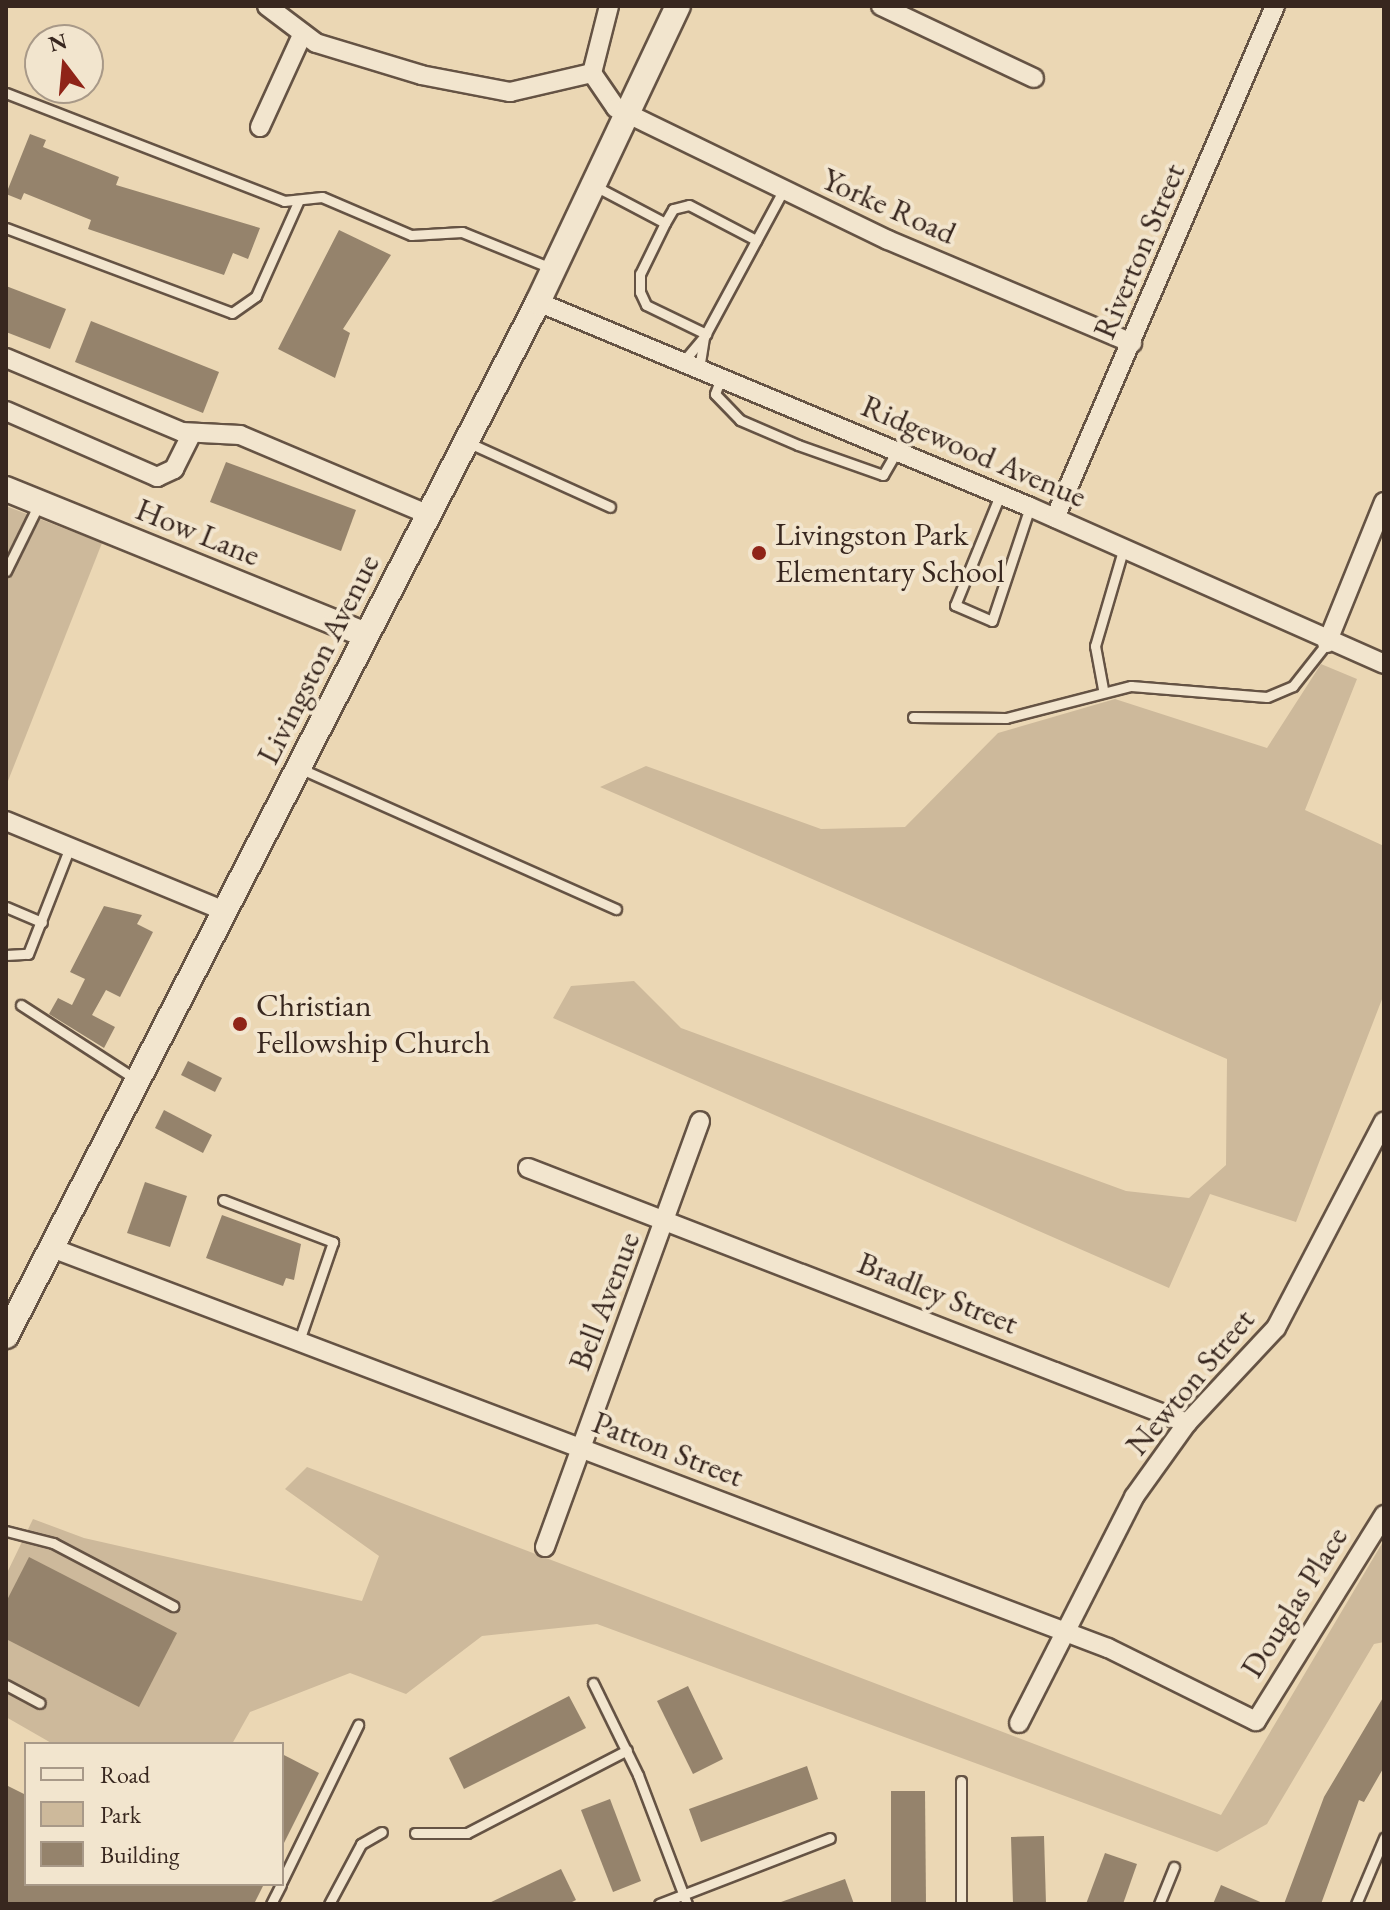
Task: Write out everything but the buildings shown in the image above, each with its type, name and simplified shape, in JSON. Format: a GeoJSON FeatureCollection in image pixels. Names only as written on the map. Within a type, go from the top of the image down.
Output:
{"type":"FeatureCollection","features":[{"type":"Feature","properties":{"kind":"main road","name":"Livingston Avenue"},"geometry":{"type":"LineString","coordinates":[[6,1336],[538,302],[678,6]]}},
{"type":"Feature","properties":{"kind":"main road","name":"How Lane"},"geometry":{"type":"LineString","coordinates":[[6,489],[366,635]]}},
{"type":"Feature","properties":{"kind":"street"},"geometry":{"type":"LineString","coordinates":[[267,6],[303,33],[421,75],[510,92],[592,73],[609,6]]}},
{"type":"Feature","properties":{"kind":"street"},"geometry":{"type":"LineString","coordinates":[[881,6],[1034,78]]}},
{"type":"Feature","properties":{"kind":"street","name":"Riverton Street"},"geometry":{"type":"LineString","coordinates":[[1055,518],[1275,6]]}},
{"type":"Feature","properties":{"kind":"street"},"geometry":{"type":"LineString","coordinates":[[260,127],[303,33]]}},
{"type":"Feature","properties":{"kind":"street","name":"Yorke Road"},"geometry":{"type":"LineString","coordinates":[[592,73],[606,102],[626,115],[783,191],[1132,343]]}},
{"type":"Feature","properties":{"kind":"street","name":"Ridgewood Avenue"},"geometry":{"type":"LineString","coordinates":[[538,302],[1124,547],[1327,643],[1384,664]]}},
{"type":"Feature","properties":{"kind":"street"},"geometry":{"type":"LineString","coordinates":[[6,358],[192,433],[240,435],[427,514]]}},
{"type":"Feature","properties":{"kind":"street"},"geometry":{"type":"LineString","coordinates":[[6,411],[157,477],[174,469],[192,433]]}},
{"type":"Feature","properties":{"kind":"street"},"geometry":{"type":"LineString","coordinates":[[1327,643],[1384,502]]}},
{"type":"Feature","properties":{"kind":"street"},"geometry":{"type":"LineString","coordinates":[[6,821],[224,911]]}},
{"type":"Feature","properties":{"kind":"street","name":"Bell Avenue"},"geometry":{"type":"LineString","coordinates":[[545,1547],[668,1218],[700,1121]]}},
{"type":"Feature","properties":{"kind":"street","name":"Newton Street"},"geometry":{"type":"LineString","coordinates":[[1019,1723],[1134,1497],[1187,1423],[1294,1300],[1384,1121]]}},
{"type":"Feature","properties":{"kind":"street","name":"Bradley Street"},"geometry":{"type":"LineString","coordinates":[[528,1168],[668,1218],[1187,1423]]}},
{"type":"Feature","properties":{"kind":"street","name":"Patton Street"},"geometry":{"type":"LineString","coordinates":[[52,1248],[1065,1631],[1256,1721]]}},
{"type":"Feature","properties":{"kind":"street","name":"Douglas Place"},"geometry":{"type":"LineString","coordinates":[[1256,1721],[1384,1515]]}},
{"type":"Feature","properties":{"kind":"lane"},"geometry":{"type":"LineString","coordinates":[[6,93],[298,202],[322,197],[411,235],[462,232],[554,269]]}},
{"type":"Feature","properties":{"kind":"lane"},"geometry":{"type":"LineString","coordinates":[[593,185],[665,223]]}},
{"type":"Feature","properties":{"kind":"lane"},"geometry":{"type":"LineString","coordinates":[[690,366],[783,191]]}},
{"type":"Feature","properties":{"kind":"lane"},"geometry":{"type":"LineString","coordinates":[[6,228],[232,313],[256,296],[298,202]]}},
{"type":"Feature","properties":{"kind":"lane"},"geometry":{"type":"LineString","coordinates":[[705,336],[646,305],[640,274],[665,223],[673,209],[689,205],[756,240]]}},
{"type":"Feature","properties":{"kind":"lane"},"geometry":{"type":"LineString","coordinates":[[690,366],[705,336]]}},
{"type":"Feature","properties":{"kind":"lane"},"geometry":{"type":"LineString","coordinates":[[721,378],[715,394],[740,420],[798,445],[883,475],[897,451]]}},
{"type":"Feature","properties":{"kind":"lane"},"geometry":{"type":"LineString","coordinates":[[464,441],[610,507]]}},
{"type":"Feature","properties":{"kind":"lane"},"geometry":{"type":"LineString","coordinates":[[1000,495],[955,605],[992,621],[1030,507]]}},
{"type":"Feature","properties":{"kind":"lane"},"geometry":{"type":"LineString","coordinates":[[6,571],[40,503]]}},
{"type":"Feature","properties":{"kind":"lane"},"geometry":{"type":"LineString","coordinates":[[1103,689],[1095,646],[1124,547]]}},
{"type":"Feature","properties":{"kind":"lane"},"geometry":{"type":"LineString","coordinates":[[913,717],[1006,718],[1103,689],[1267,697],[1293,686],[1327,643]]}},
{"type":"Feature","properties":{"kind":"lane"},"geometry":{"type":"LineString","coordinates":[[299,768],[616,909]]}},
{"type":"Feature","properties":{"kind":"lane"},"geometry":{"type":"LineString","coordinates":[[6,955],[28,954],[70,847]]}},
{"type":"Feature","properties":{"kind":"lane"},"geometry":{"type":"LineString","coordinates":[[6,907],[42,922]]}},
{"type":"Feature","properties":{"kind":"lane"},"geometry":{"type":"LineString","coordinates":[[21,1005],[137,1080]]}},
{"type":"Feature","properties":{"kind":"lane"},"geometry":{"type":"LineString","coordinates":[[223,1200],[333,1242],[299,1341]]}},
{"type":"Feature","properties":{"kind":"lane"},"geometry":{"type":"LineString","coordinates":[[6,1531],[53,1543],[173,1606]]}},
{"type":"Feature","properties":{"kind":"lane"},"geometry":{"type":"LineString","coordinates":[[593,1683],[627,1750],[687,1904]]}},
{"type":"Feature","properties":{"kind":"lane"},"geometry":{"type":"LineString","coordinates":[[6,1685],[40,1703]]}},
{"type":"Feature","properties":{"kind":"lane"},"geometry":{"type":"LineString","coordinates":[[284,1876],[358,1725]]}},
{"type":"Feature","properties":{"kind":"lane"},"geometry":{"type":"LineString","coordinates":[[415,1833],[467,1833],[627,1750]]}},
{"type":"Feature","properties":{"kind":"lane"},"geometry":{"type":"LineString","coordinates":[[961,1781],[961,1904]]}},
{"type":"Feature","properties":{"kind":"lane"},"geometry":{"type":"LineString","coordinates":[[329,1904],[356,1850],[382,1832]]}},
{"type":"Feature","properties":{"kind":"lane"},"geometry":{"type":"LineString","coordinates":[[659,1904],[830,1838]]}},
{"type":"Feature","properties":{"kind":"lane"},"geometry":{"type":"LineString","coordinates":[[1356,1904],[1384,1838]]}},
{"type":"Feature","properties":{"kind":"lane"},"geometry":{"type":"LineString","coordinates":[[1159,1904],[1174,1867]]}},
{"type":"Feature","properties":{"kind":"green space"},"geometry":{"type":"Polygon","coordinates":[[[6,506],[102,543],[6,786],[6,506]]]}},
{"type":"Feature","properties":{"kind":"green space"},"geometry":{"type":"Polygon","coordinates":[[[1321,664],[1357,679],[1305,810],[1384,846],[1384,994],[1296,1222],[1210,1194],[1169,1288],[553,1018],[571,986],[634,981],[681,1028],[1126,1191],[1189,1198],[1226,1165],[1227,1059],[600,787],[646,766],[821,829],[905,827],[998,733],[1115,699],[1267,748],[1321,664]]]}},
{"type":"Feature","properties":{"kind":"green space"},"geometry":{"type":"Polygon","coordinates":[[[307,1467],[1221,1815],[1384,1540],[1384,1642],[1374,1644],[1267,1824],[1217,1852],[597,1624],[482,1636],[406,1694],[350,1673],[250,1712],[233,1742],[50,1742],[6,1717],[6,1575],[33,1519],[84,1538],[362,1601],[379,1556],[285,1489],[307,1467]]]}},
{"type":"Feature","properties":{"kind":"place","name":"Livingston Park Elementary School"},"geometry":{"type":"Point","coordinates":[759,553]}},
{"type":"Feature","properties":{"kind":"place","name":"Christian Fellowship Church"},"geometry":{"type":"Point","coordinates":[240,1024]}}]}
